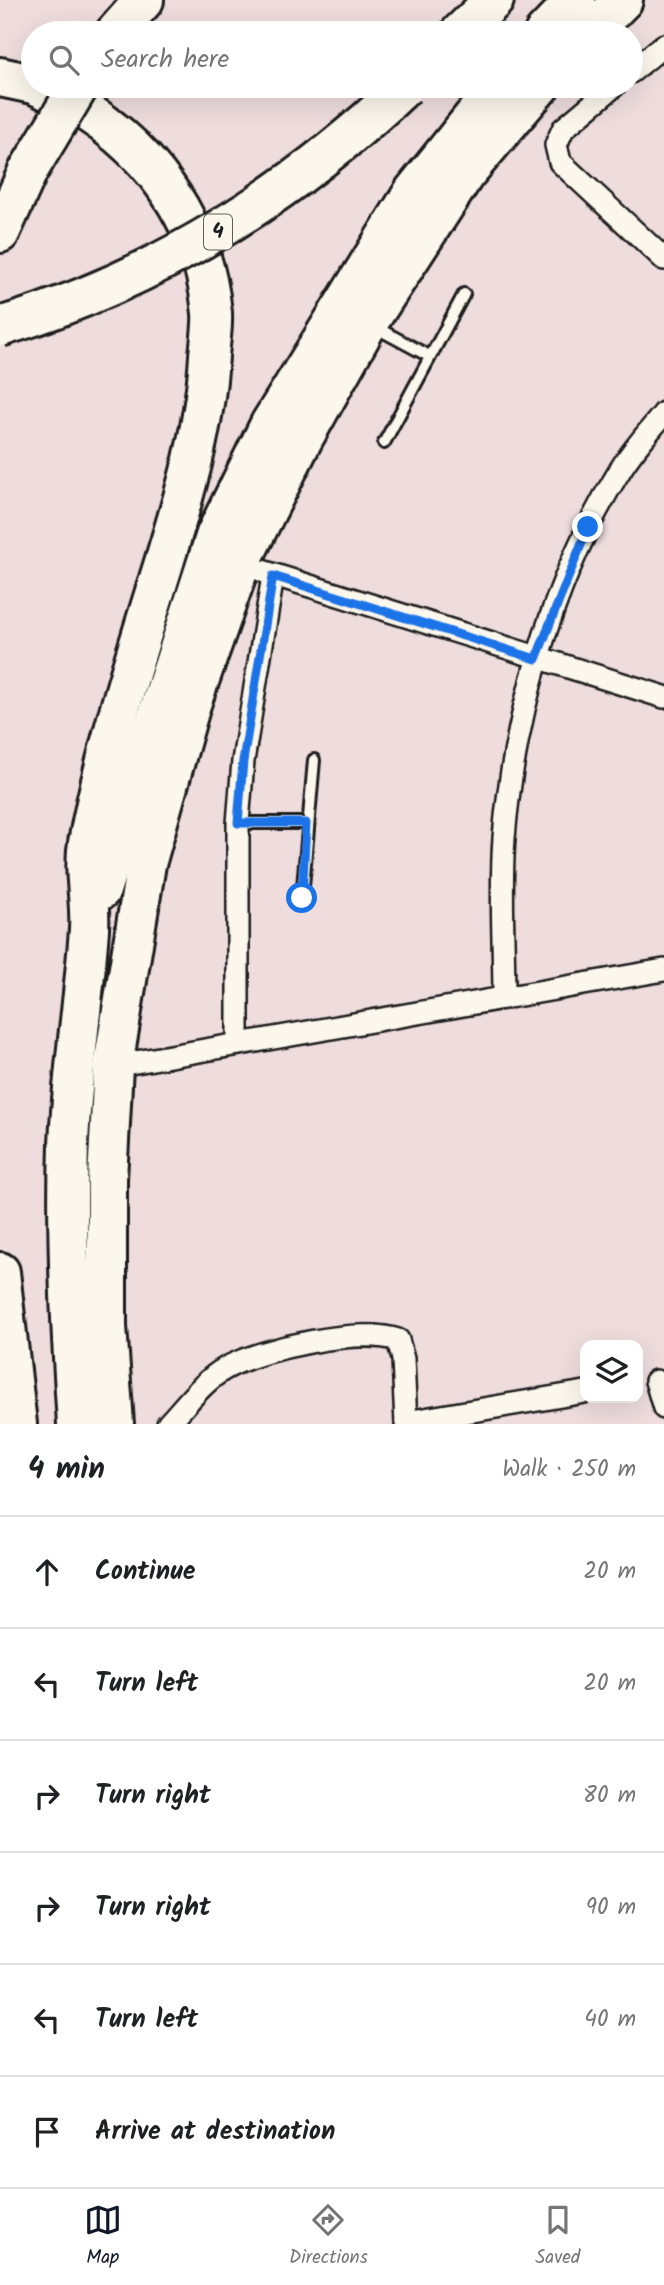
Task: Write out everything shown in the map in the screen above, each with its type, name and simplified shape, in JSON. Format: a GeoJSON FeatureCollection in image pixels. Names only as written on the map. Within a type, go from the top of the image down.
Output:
{"type":"FeatureCollection","features":[{"type":"Feature","properties":{"kind":"highway"},"geometry":{"type":"LineString","coordinates":[[472,21],[494,0]]}},
{"type":"Feature","properties":{"kind":"highway"},"geometry":{"type":"LineString","coordinates":[[556,21],[576,0]]}},
{"type":"Feature","properties":{"kind":"highway"},"geometry":{"type":"LineString","coordinates":[[602,21],[623,0]]}},
{"type":"Feature","properties":{"kind":"highway"},"geometry":{"type":"LineString","coordinates":[[0,77],[21,82]]}},
{"type":"Feature","properties":{"kind":"highway"},"geometry":{"type":"LineString","coordinates":[[66,98],[110,125],[153,168],[182,213],[204,268],[212,315],[206,404],[184,496],[138,645],[88,846],[89,925],[69,1143],[69,1302],[76,1424]]}},
{"type":"Feature","properties":{"kind":"highway"},"geometry":{"type":"LineString","coordinates":[[0,233],[28,171],[72,98]]}},
{"type":"Feature","properties":{"kind":"highway","name":"4"},"geometry":{"type":"LineString","coordinates":[[0,327],[42,314],[127,279],[214,234],[291,183],[391,98]]}},
{"type":"Feature","properties":{"kind":"highway"},"geometry":{"type":"LineString","coordinates":[[89,925],[216,534],[264,436],[414,191],[488,98]]}},
{"type":"Feature","properties":{"kind":"highway"},"geometry":{"type":"LineString","coordinates":[[114,1424],[107,1326],[107,1180],[113,1066],[146,864],[191,704],[257,569],[303,439],[368,323],[465,174],[530,98]]}},
{"type":"Feature","properties":{"kind":"highway"},"geometry":{"type":"LineString","coordinates":[[0,1272],[17,1424]]}},
{"type":"Feature","properties":{"kind":"street"},"geometry":{"type":"LineString","coordinates":[[643,62],[664,45]]}},
{"type":"Feature","properties":{"kind":"street"},"geometry":{"type":"LineString","coordinates":[[600,98],[563,129],[556,145],[561,162],[664,259]]}},
{"type":"Feature","properties":{"kind":"street"},"geometry":{"type":"LineString","coordinates":[[504,998],[504,839],[517,734],[536,659],[588,527],[620,470],[664,413]]}},
{"type":"Feature","properties":{"kind":"street"},"geometry":{"type":"LineString","coordinates":[[238,1044],[238,823],[257,569],[536,659],[664,697]]}},
{"type":"Feature","properties":{"kind":"street"},"geometry":{"type":"LineString","coordinates":[[113,1066],[664,970]]}},
{"type":"Feature","properties":{"kind":"street"},"geometry":{"type":"LineString","coordinates":[[167,1424],[225,1368],[286,1345],[381,1335],[398,1340],[403,1359],[406,1423],[580,1393]]}},
{"type":"Feature","properties":{"kind":"street"},"geometry":{"type":"LineString","coordinates":[[652,1382],[664,1408]]}},
{"type":"Feature","properties":{"kind":"lane"},"geometry":{"type":"LineString","coordinates":[[384,443],[464,294]]}},
{"type":"Feature","properties":{"kind":"lane"},"geometry":{"type":"LineString","coordinates":[[368,323],[429,356]]}},
{"type":"Feature","properties":{"kind":"lane"},"geometry":{"type":"LineString","coordinates":[[302,898],[306,823],[314,760]]}},
{"type":"Feature","properties":{"kind":"lane"},"geometry":{"type":"LineString","coordinates":[[238,823],[306,823]]}},
{"type":"Feature","properties":{"kind":"route"},"geometry":{"type":"LineString","coordinates":[[302,898],[306,823],[238,823],[243,761],[273,576],[536,659],[588,527]]}}]}
